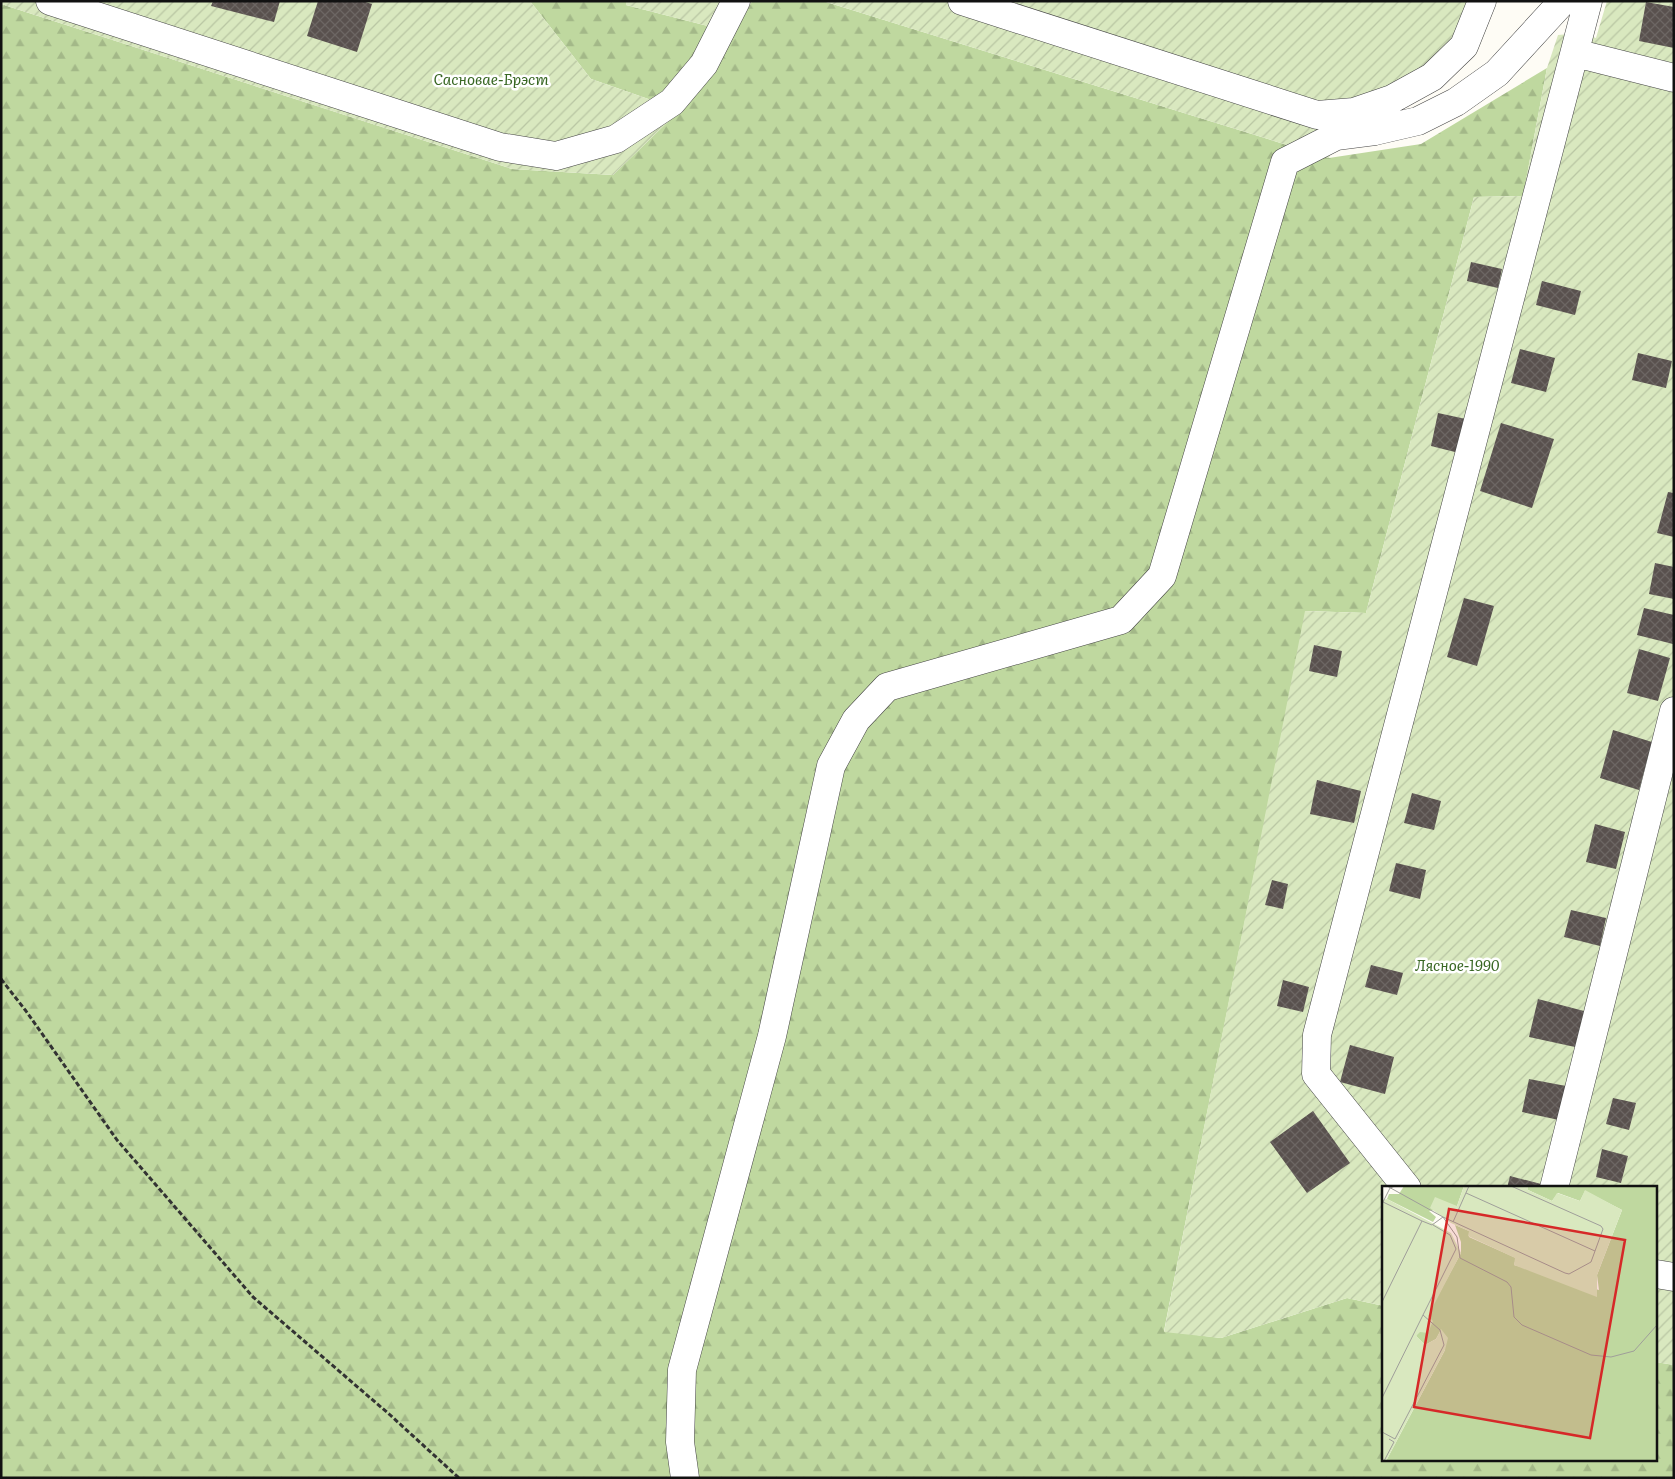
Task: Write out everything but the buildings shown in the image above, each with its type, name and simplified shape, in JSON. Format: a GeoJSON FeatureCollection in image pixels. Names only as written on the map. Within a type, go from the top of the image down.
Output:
{"type":"FeatureCollection","features":[{"type":"Feature","properties":{"kind":"street"},"geometry":{"type":"LineString","coordinates":[[50,1],[500,147],[556,156],[616,140],[672,102],[704,64],[736,1]]}},
{"type":"Feature","properties":{"kind":"street"},"geometry":{"type":"LineString","coordinates":[[962,1],[1317,115],[1354,112],[1392,99],[1432,77],[1464,46],[1482,1]]}},
{"type":"Feature","properties":{"kind":"street"},"geometry":{"type":"LineString","coordinates":[[685,1478],[680,1442],[682,1370],[772,1036],[831,766],[856,720],[887,687],[1121,620],[1162,576],[1285,162],[1336,136],[1375,131],[1418,121],[1456,102],[1497,73],[1563,1]]}},
{"type":"Feature","properties":{"kind":"street"},"geometry":{"type":"LineString","coordinates":[[1405,1186],[1316,1074],[1317,1035],[1588,1]]}},
{"type":"Feature","properties":{"kind":"street"},"geometry":{"type":"LineString","coordinates":[[1575,54],[1674,78]]}},
{"type":"Feature","properties":{"kind":"street"},"geometry":{"type":"LineString","coordinates":[[1317,115],[1336,136]]}},
{"type":"Feature","properties":{"kind":"street"},"geometry":{"type":"LineString","coordinates":[[1555,1186],[1674,711]]}},
{"type":"Feature","properties":{"kind":"street"},"geometry":{"type":"LineString","coordinates":[[1658,1274],[1674,1277]]}},
{"type":"Feature","properties":{"kind":"path"},"geometry":{"type":"LineString","coordinates":[[1,979],[26,1011],[117,1140],[254,1297],[389,1414],[459,1478]]}},
{"type":"Feature","properties":{"kind":"green space","name":"Сасновае-Брэст"},"geometry":{"type":"Polygon","coordinates":[[[1,1],[530,1],[591,79],[680,110],[613,175],[512,169],[1,4],[1,1]]]}},
{"type":"Feature","properties":{"kind":"green space"},"geometry":{"type":"Polygon","coordinates":[[[530,1],[626,1],[626,5],[735,33],[752,1],[823,1],[1329,158],[1421,144],[1547,68],[1523,196],[1474,197],[1366,613],[1306,611],[1164,1331],[1221,1338],[1347,1298],[1382,1306],[1382,1462],[1658,1462],[1658,1362],[1674,1365],[1674,1478],[1,1478],[1,4],[512,169],[613,175],[680,110],[591,79],[530,1]]]}},
{"type":"Feature","properties":{"kind":"green space"},"geometry":{"type":"Polygon","coordinates":[[[626,1],[752,1],[735,33],[626,5],[626,1]]]}},
{"type":"Feature","properties":{"kind":"green space"},"geometry":{"type":"Polygon","coordinates":[[[823,1],[1497,1],[1476,54],[1412,102],[1345,101],[1329,158],[823,1]]]}},
{"type":"Feature","properties":{"kind":"green space","name":"Лясное-1990"},"geometry":{"type":"Polygon","coordinates":[[[1607,1],[1674,1],[1674,1365],[1658,1362],[1658,1186],[1382,1186],[1382,1306],[1347,1298],[1221,1338],[1164,1332],[1305,611],[1366,613],[1474,197],[1523,196],[1547,68],[1558,35],[1580,33],[1596,38],[1607,1]]]}}]}
